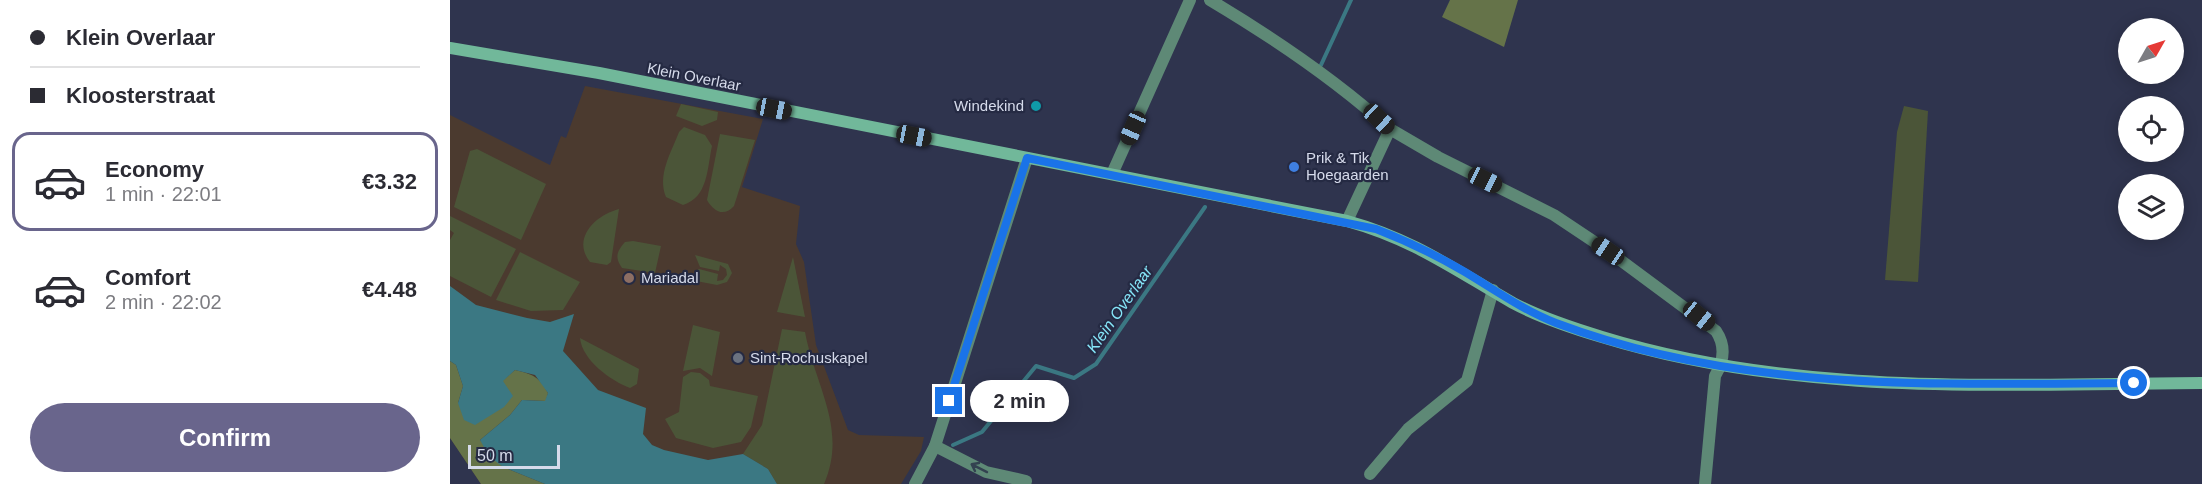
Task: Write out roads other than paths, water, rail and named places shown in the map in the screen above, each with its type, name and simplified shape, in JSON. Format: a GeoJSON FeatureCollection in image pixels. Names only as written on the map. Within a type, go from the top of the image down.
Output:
{"type":"FeatureCollection","features":[{"type":"Feature","properties":{"kind":"main road","name":"Klein Overlaar"},"geometry":{"type":"LineString","coordinates":[[450,48],[599,73],[1347,221],[1376,229],[1421,248],[1493,290],[1556,322],[1638,347],[1722,366],[1812,379],[1871,383],[2202,383]]}},
{"type":"Feature","properties":{"kind":"street"},"geometry":{"type":"LineString","coordinates":[[1112,174],[1191,0]]}},
{"type":"Feature","properties":{"kind":"street"},"geometry":{"type":"LineString","coordinates":[[1210,0],[1242,19],[1347,94],[1390,129],[1438,157],[1536,205],[1608,251],[1716,331],[1723,348],[1722,366],[1715,376],[1705,484]]}},
{"type":"Feature","properties":{"kind":"street"},"geometry":{"type":"LineString","coordinates":[[1347,221],[1390,129]]}},
{"type":"Feature","properties":{"kind":"street"},"geometry":{"type":"LineString","coordinates":[[915,484],[935,446],[1027,158]]}},
{"type":"Feature","properties":{"kind":"street"},"geometry":{"type":"LineString","coordinates":[[1370,474],[1408,429],[1467,381],[1493,290]]}},
{"type":"Feature","properties":{"kind":"street"},"geometry":{"type":"LineString","coordinates":[[935,446],[986,472],[1026,482]]}},
{"type":"Feature","properties":{"kind":"waterway","name":"Klein Overlaar"},"geometry":{"type":"LineString","coordinates":[[1321,65],[1351,0]]}},
{"type":"Feature","properties":{"kind":"waterway","name":"Klein Overlaar"},"geometry":{"type":"LineString","coordinates":[[953,445],[982,432],[1036,366],[1074,378],[1096,364],[1205,207]]}},
{"type":"Feature","properties":{"kind":"place","name":"Windekind"},"geometry":{"type":"Point","coordinates":[1036,106]}},
{"type":"Feature","properties":{"kind":"place","name":"Prik & Tik Hoegaarden"},"geometry":{"type":"Point","coordinates":[1294,167]}},
{"type":"Feature","properties":{"kind":"place","name":"Mariadal"},"geometry":{"type":"Point","coordinates":[629,278]}},
{"type":"Feature","properties":{"kind":"place","name":"Sint-Rochuskapel"},"geometry":{"type":"Point","coordinates":[738,358]}}]}
